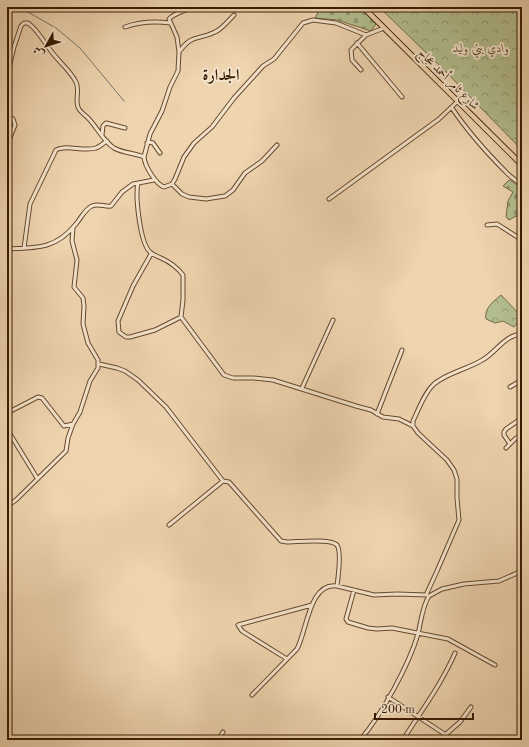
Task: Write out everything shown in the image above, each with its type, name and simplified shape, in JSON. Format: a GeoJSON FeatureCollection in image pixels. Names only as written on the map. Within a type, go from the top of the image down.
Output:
{"type":"FeatureCollection","features":[{"type":"Feature","properties":{"kind":"main road","name":"شارع ثامر أحمد عجاج"},"geometry":{"type":"LineString","coordinates":[[363,7],[522,165]]}},
{"type":"Feature","properties":{"kind":"street"},"geometry":{"type":"LineString","coordinates":[[190,7],[168,19],[177,34],[179,52],[178,71],[170,87],[162,111],[150,134],[144,157],[154,180],[164,187],[172,184],[184,157],[194,143],[212,127],[234,98],[263,66],[274,59],[303,23],[313,20],[336,23],[366,35]]}},
{"type":"Feature","properties":{"kind":"street"},"geometry":{"type":"LineString","coordinates":[[179,52],[192,38],[217,31],[234,15]]}},
{"type":"Feature","properties":{"kind":"street"},"geometry":{"type":"LineString","coordinates":[[125,27],[132,24],[157,21],[170,23]]}},
{"type":"Feature","properties":{"kind":"street"},"geometry":{"type":"LineString","coordinates":[[7,71],[21,26],[24,23],[28,23],[38,32],[50,50],[76,82],[78,88],[78,108],[115,148],[144,157]]}},
{"type":"Feature","properties":{"kind":"street"},"geometry":{"type":"LineString","coordinates":[[361,70],[352,60],[350,55],[351,50],[366,35],[384,28]]}},
{"type":"Feature","properties":{"kind":"street"},"geometry":{"type":"LineString","coordinates":[[357,43],[402,97]]}},
{"type":"Feature","properties":{"kind":"street"},"geometry":{"type":"LineString","coordinates":[[329,199],[407,143],[458,102]]}},
{"type":"Feature","properties":{"kind":"street"},"geometry":{"type":"LineString","coordinates":[[452,108],[481,147],[509,176],[522,186]]}},
{"type":"Feature","properties":{"kind":"street"},"geometry":{"type":"LineString","coordinates":[[7,116],[13,118],[16,125],[7,146]]}},
{"type":"Feature","properties":{"kind":"street"},"geometry":{"type":"LineString","coordinates":[[102,135],[103,126],[106,123],[125,128]]}},
{"type":"Feature","properties":{"kind":"street"},"geometry":{"type":"LineString","coordinates":[[24,248],[30,204],[56,150],[62,148],[95,148],[107,141]]}},
{"type":"Feature","properties":{"kind":"street"},"geometry":{"type":"LineString","coordinates":[[147,143],[153,143],[160,153]]}},
{"type":"Feature","properties":{"kind":"street"},"geometry":{"type":"LineString","coordinates":[[172,184],[188,198],[206,199],[225,196],[233,190],[245,173],[262,161],[277,145]]}},
{"type":"Feature","properties":{"kind":"street"},"geometry":{"type":"LineString","coordinates":[[518,182],[522,178]]}},
{"type":"Feature","properties":{"kind":"street"},"geometry":{"type":"LineString","coordinates":[[7,249],[53,244],[73,228],[89,208],[94,205],[111,206],[122,192],[133,184],[154,180]]}},
{"type":"Feature","properties":{"kind":"street"},"geometry":{"type":"LineString","coordinates":[[138,183],[137,194],[139,220],[147,250],[151,254],[173,264],[183,275],[183,300],[180,317],[217,367],[228,378],[263,378],[302,388],[371,410],[385,418],[399,419],[412,426],[447,460],[454,470],[457,479],[459,520],[427,595],[419,624],[418,634],[404,669],[369,730],[360,740]]}},
{"type":"Feature","properties":{"kind":"street"},"geometry":{"type":"LineString","coordinates":[[487,225],[497,224],[522,240]]}},
{"type":"Feature","properties":{"kind":"street"},"geometry":{"type":"LineString","coordinates":[[7,506],[16,500],[66,451],[68,438],[73,424],[80,412],[90,381],[99,364],[96,355],[86,338],[82,320],[84,306],[83,298],[74,287],[77,260],[72,241],[73,228]]}},
{"type":"Feature","properties":{"kind":"street"},"geometry":{"type":"LineString","coordinates":[[151,254],[133,286],[118,321],[119,332],[126,337],[130,337],[155,330],[180,317]]}},
{"type":"Feature","properties":{"kind":"street"},"geometry":{"type":"LineString","coordinates":[[302,388],[333,320]]}},
{"type":"Feature","properties":{"kind":"street"},"geometry":{"type":"LineString","coordinates":[[412,426],[428,391],[434,384],[484,359],[504,342],[516,335],[522,334]]}},
{"type":"Feature","properties":{"kind":"street"},"geometry":{"type":"LineString","coordinates":[[377,414],[402,350]]}},
{"type":"Feature","properties":{"kind":"street"},"geometry":{"type":"LineString","coordinates":[[99,364],[125,371],[142,384],[166,407],[223,480],[229,482],[281,541],[326,541],[336,544],[339,551],[338,586]]}},
{"type":"Feature","properties":{"kind":"street"},"geometry":{"type":"LineString","coordinates":[[510,387],[522,380]]}},
{"type":"Feature","properties":{"kind":"street"},"geometry":{"type":"LineString","coordinates":[[7,413],[38,397],[42,398],[64,426],[73,424]]}},
{"type":"Feature","properties":{"kind":"street"},"geometry":{"type":"LineString","coordinates":[[510,444],[504,435],[504,432],[522,418]]}},
{"type":"Feature","properties":{"kind":"street"},"geometry":{"type":"LineString","coordinates":[[7,430],[37,478]]}},
{"type":"Feature","properties":{"kind":"street"},"geometry":{"type":"LineString","coordinates":[[506,448],[516,438],[522,436]]}},
{"type":"Feature","properties":{"kind":"street"},"geometry":{"type":"LineString","coordinates":[[169,525],[223,480]]}},
{"type":"Feature","properties":{"kind":"street"},"geometry":{"type":"LineString","coordinates":[[252,695],[297,649],[301,642],[312,605],[318,594],[326,588],[333,585],[374,595],[427,595],[464,584],[499,581],[522,571]]}},
{"type":"Feature","properties":{"kind":"street"},"geometry":{"type":"LineString","coordinates":[[354,590],[347,621],[368,628],[392,628],[448,639],[495,665]]}},
{"type":"Feature","properties":{"kind":"street"},"geometry":{"type":"LineString","coordinates":[[287,659],[242,631],[238,624],[312,605]]}},
{"type":"Feature","properties":{"kind":"street"},"geometry":{"type":"LineString","coordinates":[[403,740],[436,690],[448,669],[454,653]]}},
{"type":"Feature","properties":{"kind":"street"},"geometry":{"type":"LineString","coordinates":[[388,697],[445,735],[449,740]]}},
{"type":"Feature","properties":{"kind":"street"},"geometry":{"type":"LineString","coordinates":[[445,735],[460,722],[471,707]]}},
{"type":"Feature","properties":{"kind":"street"},"geometry":{"type":"LineString","coordinates":[[218,740],[223,732]]}},
{"type":"Feature","properties":{"kind":"green space"},"geometry":{"type":"Polygon","coordinates":[[[321,7],[361,7],[376,24],[371,31],[337,20],[315,18],[321,7]]]}},
{"type":"Feature","properties":{"kind":"green space","name":"وادي بني وليد"},"geometry":{"type":"Polygon","coordinates":[[[379,7],[522,7],[522,150],[444,70],[379,7]]]}},
{"type":"Feature","properties":{"kind":"green space"},"geometry":{"type":"Polygon","coordinates":[[[509,180],[519,187],[523,200],[522,216],[516,216],[509,220],[506,217],[508,201],[513,192],[503,186],[509,180]]]}},
{"type":"Feature","properties":{"kind":"green space"},"geometry":{"type":"Polygon","coordinates":[[[501,295],[522,317],[514,327],[503,321],[495,323],[486,319],[486,312],[488,308],[501,295]]]}},
{"type":"Feature","properties":{"kind":"waterway"},"geometry":{"type":"LineString","coordinates":[[19,7],[56,28],[80,48],[124,101]]}},
{"type":"Feature","properties":{"kind":"waterway","name":"وادي بني وليد"},"geometry":{"type":"LineString","coordinates":[[512,7],[522,16]]}},
{"type":"Feature","properties":{"kind":"district","name":"الجدارة"},"geometry":{"type":"Point","coordinates":[221,74]}}]}
